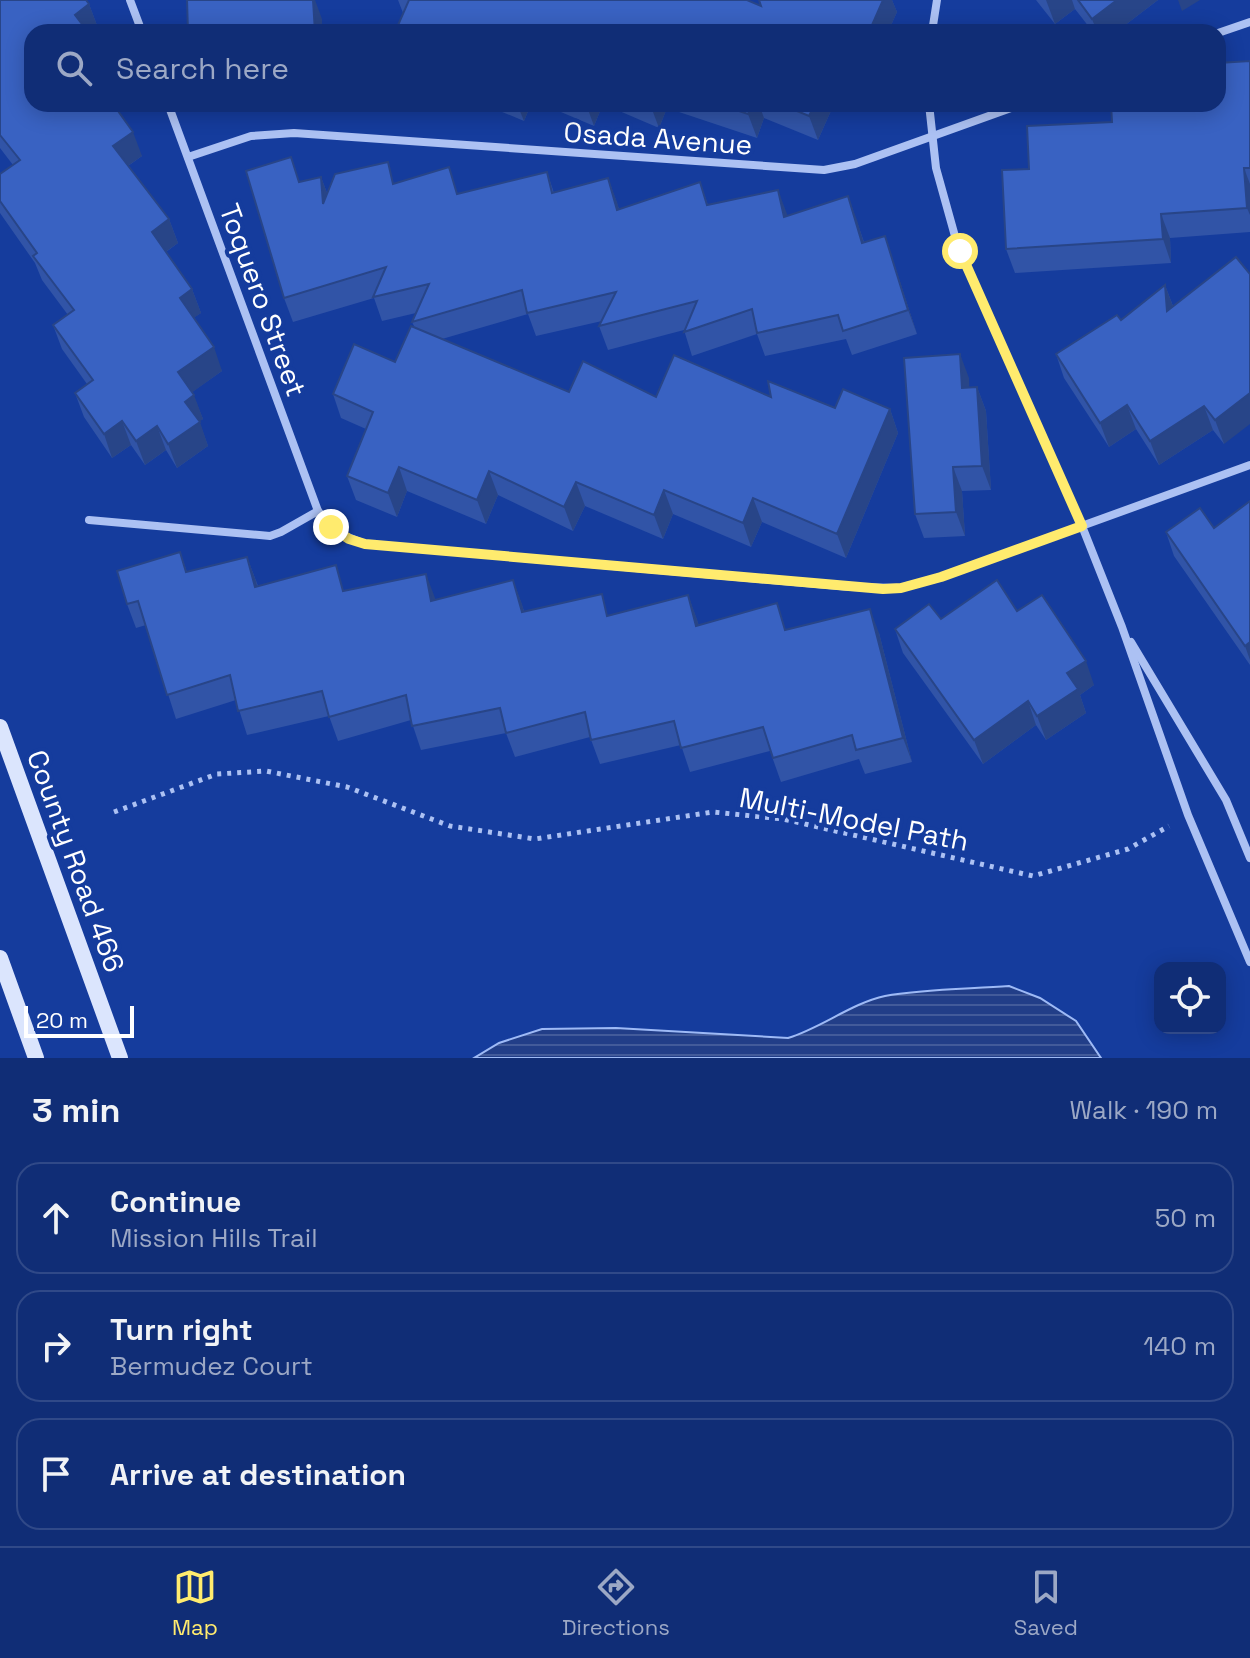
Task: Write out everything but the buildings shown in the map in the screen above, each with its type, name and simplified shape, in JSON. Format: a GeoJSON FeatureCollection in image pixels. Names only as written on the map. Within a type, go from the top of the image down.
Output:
{"type":"FeatureCollection","features":[{"type":"Feature","properties":{"kind":"main road","name":"County Road 466"},"geometry":{"type":"LineString","coordinates":[[0,727],[120,1058]]}},
{"type":"Feature","properties":{"kind":"main road"},"geometry":{"type":"LineString","coordinates":[[0,958],[36,1058]]}},
{"type":"Feature","properties":{"kind":"street"},"geometry":{"type":"LineString","coordinates":[[130,0],[139,24]]}},
{"type":"Feature","properties":{"kind":"street"},"geometry":{"type":"LineString","coordinates":[[933,24],[937,0]]}},
{"type":"Feature","properties":{"kind":"street"},"geometry":{"type":"LineString","coordinates":[[1226,30],[1250,22]]}},
{"type":"Feature","properties":{"kind":"street","name":"Toquero Street"},"geometry":{"type":"LineString","coordinates":[[171,112],[318,511]]}},
{"type":"Feature","properties":{"kind":"street"},"geometry":{"type":"LineString","coordinates":[[930,112],[940,190],[956,242],[1082,526],[1122,627],[1188,815],[1250,962]]}},
{"type":"Feature","properties":{"kind":"street","name":"Osada Avenue"},"geometry":{"type":"LineString","coordinates":[[188,157],[238,139],[286,133],[810,171],[846,167],[1000,112]]}},
{"type":"Feature","properties":{"kind":"street"},"geometry":{"type":"LineString","coordinates":[[89,520],[270,536],[318,511],[338,533],[365,544],[883,589],[901,588],[941,577],[1250,465]]}},
{"type":"Feature","properties":{"kind":"street"},"geometry":{"type":"LineString","coordinates":[[1122,627],[1226,800],[1250,858]]}},
{"type":"Feature","properties":{"kind":"path","name":"Multi-Model Path"},"geometry":{"type":"LineString","coordinates":[[114,812],[217,774],[266,771],[347,787],[450,826],[535,839],[713,812],[783,819],[1033,876],[1128,849],[1188,815]]}},
{"type":"Feature","properties":{"kind":"water"},"geometry":{"type":"Polygon","coordinates":[[[1009,986],[1040,998],[1076,1021],[1101,1058],[474,1058],[499,1043],[542,1029],[616,1028],[788,1038],[885,996],[1009,986]]]}},
{"type":"Feature","properties":{"kind":"route"},"geometry":{"type":"LineString","coordinates":[[331,527],[349,539],[365,544],[883,589],[901,588],[941,577],[1082,526],[960,251]]}}]}
